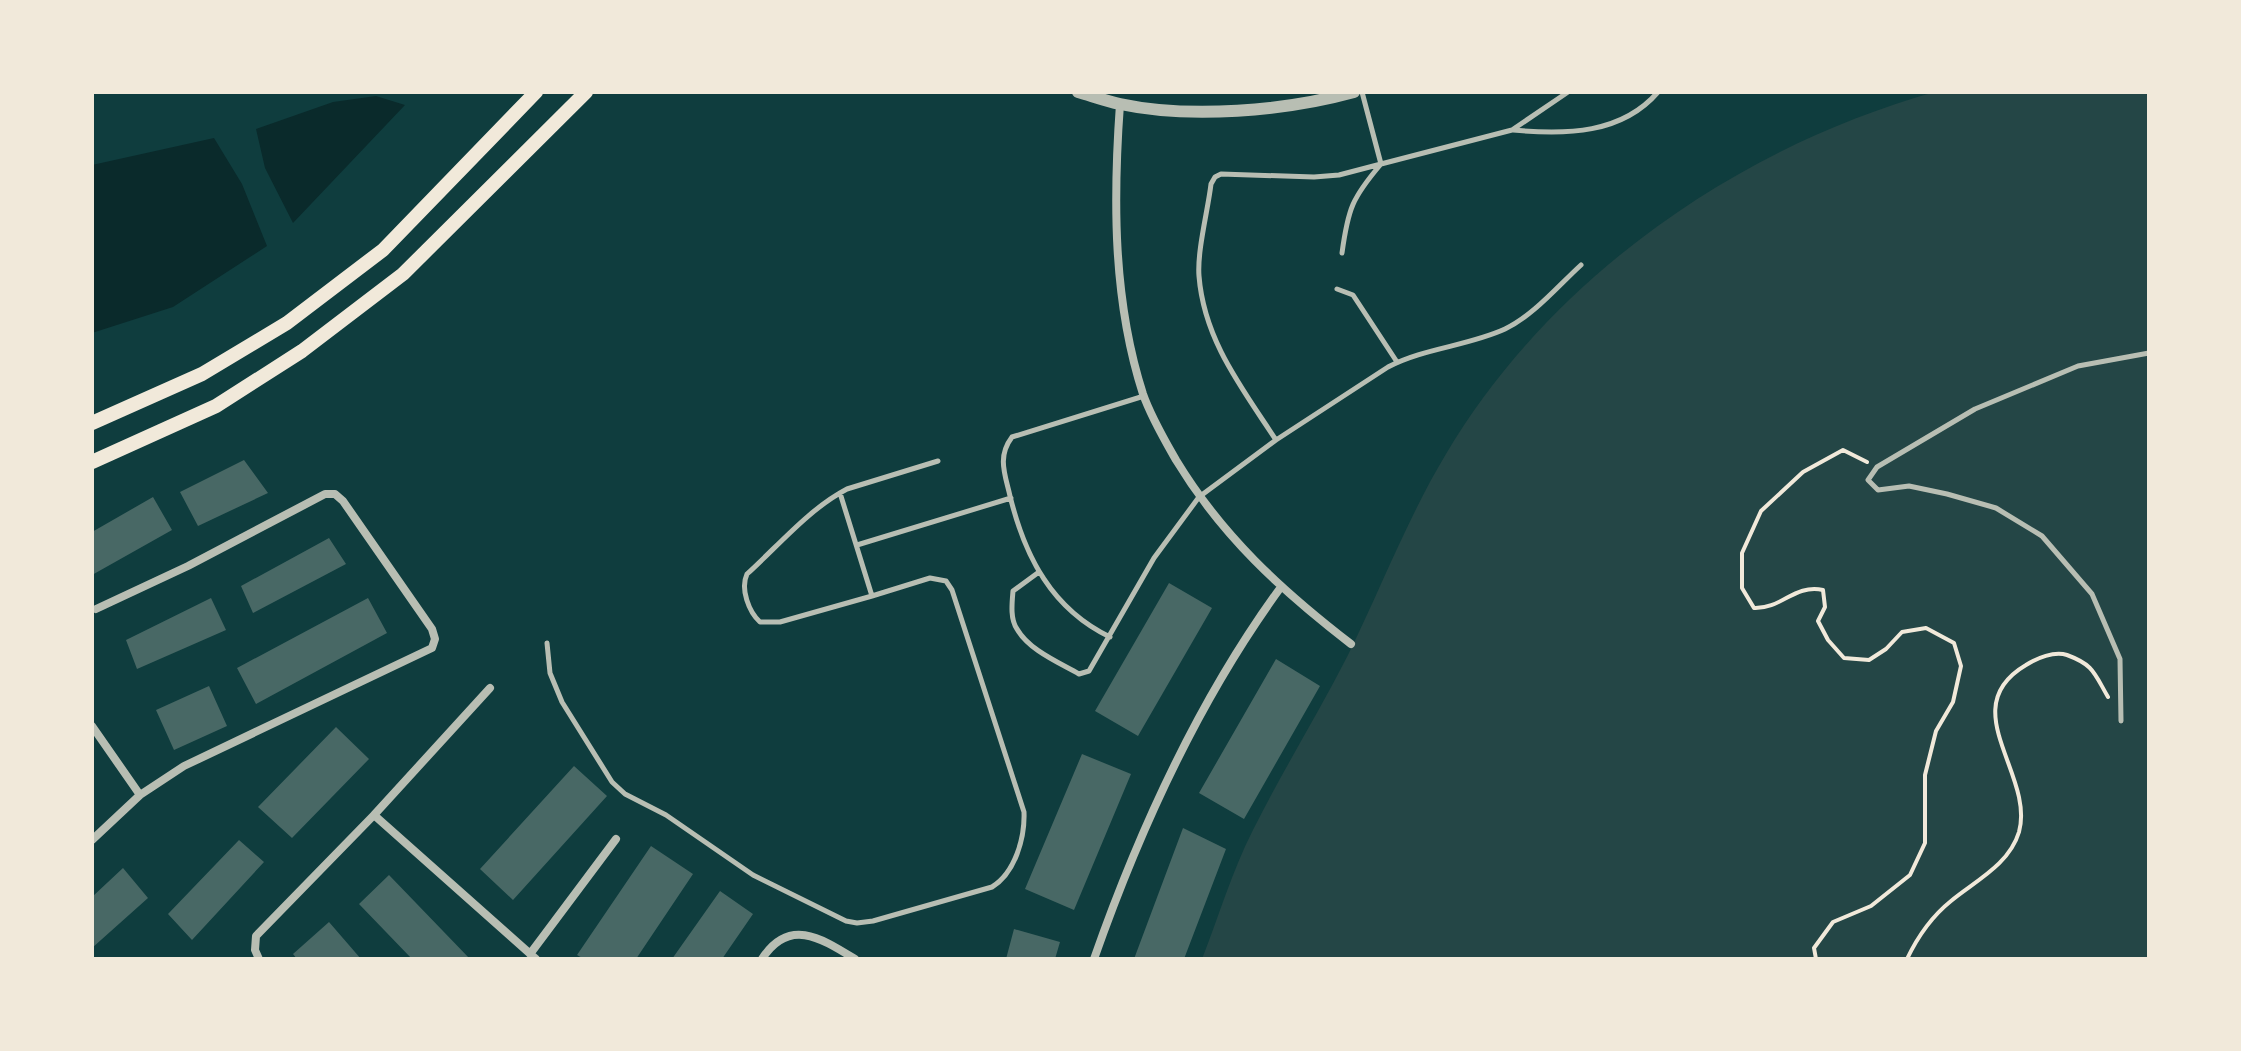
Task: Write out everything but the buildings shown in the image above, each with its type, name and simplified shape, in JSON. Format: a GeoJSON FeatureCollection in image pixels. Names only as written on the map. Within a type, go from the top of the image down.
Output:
{"type":"FeatureCollection","features":[{"type":"Feature","properties":{"kind":"main road"},"geometry":{"type":"LineString","coordinates":[[92,423],[202,374],[287,323],[383,250],[536,92]]}},
{"type":"Feature","properties":{"kind":"main road"},"geometry":{"type":"LineString","coordinates":[[92,462],[216,406],[302,351],[403,274],[586,92]]}},
{"type":"Feature","properties":{"kind":"street"},"geometry":{"type":"LineString","coordinates":[[1078,92],[1120,104],[1174,111],[1262,109],[1326,100],[1354,92]]}},
{"type":"Feature","properties":{"kind":"street"},"geometry":{"type":"LineString","coordinates":[[1120,104],[1115,177],[1118,271],[1129,340],[1144,396],[1166,443],[1199,497],[1228,535],[1281,587],[1351,644]]}},
{"type":"Feature","properties":{"kind":"street"},"geometry":{"type":"LineString","coordinates":[[92,840],[140,795],[184,766],[432,648],[435,639],[432,629],[397,578],[335,494],[325,494],[188,566],[96,609]]}},
{"type":"Feature","properties":{"kind":"street"},"geometry":{"type":"LineString","coordinates":[[1094,959],[1162,786],[1249,631],[1281,587]]}},
{"type":"Feature","properties":{"kind":"street"},"geometry":{"type":"LineString","coordinates":[[259,959],[255,950],[256,936],[374,815],[490,688]]}},
{"type":"Feature","properties":{"kind":"street"},"geometry":{"type":"LineString","coordinates":[[92,726],[140,795]]}},
{"type":"Feature","properties":{"kind":"street"},"geometry":{"type":"LineString","coordinates":[[374,815],[533,957],[616,839]]}},
{"type":"Feature","properties":{"kind":"street"},"geometry":{"type":"LineString","coordinates":[[762,959],[779,940],[793,934],[810,935],[827,941],[855,959]]}},
{"type":"Feature","properties":{"kind":"lane"},"geometry":{"type":"LineString","coordinates":[[1362,92],[1381,164]]}},
{"type":"Feature","properties":{"kind":"lane"},"geometry":{"type":"LineString","coordinates":[[1276,440],[1220,355],[1206,314],[1199,274],[1211,184],[1215,177],[1221,174],[1339,175],[1512,130],[1568,92]]}},
{"type":"Feature","properties":{"kind":"lane"},"geometry":{"type":"LineString","coordinates":[[1512,130],[1544,133],[1605,126],[1643,109],[1658,92]]}},
{"type":"Feature","properties":{"kind":"lane"},"geometry":{"type":"LineString","coordinates":[[1342,253],[1347,220],[1358,190],[1381,164]]}},
{"type":"Feature","properties":{"kind":"lane"},"geometry":{"type":"LineString","coordinates":[[1039,572],[1013,591],[1012,610],[1016,628],[1035,648],[1084,674],[1110,637],[1154,558],[1199,497],[1276,440],[1397,362],[1505,329],[1525,316],[1581,265]]}},
{"type":"Feature","properties":{"kind":"lane"},"geometry":{"type":"LineString","coordinates":[[1337,289],[1353,295],[1397,362]]}},
{"type":"Feature","properties":{"kind":"lane"},"geometry":{"type":"LineString","coordinates":[[2121,721],[2120,659],[2092,594],[2042,536],[1996,508],[1909,486],[1878,490],[1868,480],[1877,467],[1975,409],[2078,366],[2149,353]]}},
{"type":"Feature","properties":{"kind":"lane"},"geometry":{"type":"LineString","coordinates":[[1110,637],[1089,627],[1067,609],[1039,572],[1019,532],[1002,460],[1004,447],[1012,437],[1144,396]]}},
{"type":"Feature","properties":{"kind":"lane"},"geometry":{"type":"LineString","coordinates":[[547,643],[550,673],[562,702],[595,759],[619,788],[666,815],[753,875],[846,921],[873,921],[992,887],[1009,873],[1022,837],[1024,812],[952,590],[946,581],[930,578],[768,624],[755,618],[745,592],[747,574],[818,508],[840,493],[938,461]]}},
{"type":"Feature","properties":{"kind":"lane"},"geometry":{"type":"LineString","coordinates":[[840,493],[872,596]]}},
{"type":"Feature","properties":{"kind":"lane"},"geometry":{"type":"LineString","coordinates":[[857,545],[1011,498]]}},
{"type":"Feature","properties":{"kind":"path"},"geometry":{"type":"LineString","coordinates":[[1816,959],[1814,948],[1833,922],[1871,906],[1910,875],[1925,843],[1925,775],[1936,731],[1953,702],[1961,666],[1954,643],[1926,628],[1902,632],[1886,649],[1869,660],[1844,658],[1828,640],[1818,621],[1825,607],[1823,590],[1814,588],[1793,594],[1768,608],[1754,608],[1742,588],[1742,553],[1761,511],[1803,472],[1843,450],[1877,467]]}},
{"type":"Feature","properties":{"kind":"path"},"geometry":{"type":"LineString","coordinates":[[1907,959],[1920,932],[1950,901],[2002,861],[2019,833],[2021,799],[1996,732],[1996,700],[2014,672],[2037,658],[2062,653],[2090,665],[2121,721]]}},
{"type":"Feature","properties":{"kind":"shaded area"},"geometry":{"type":"Polygon","coordinates":[[[1935,92],[2144,92],[2149,96],[2149,959],[1202,959],[1245,846],[1348,655],[1432,478],[1489,390],[1539,330],[1595,276],[1656,227],[1721,184],[1790,147],[1862,116],[1935,92]]]}},
{"type":"Feature","properties":{"kind":"shaded area"},"geometry":{"type":"Polygon","coordinates":[[[376,96],[405,105],[293,223],[265,168],[256,129],[333,102],[376,96]]]}},
{"type":"Feature","properties":{"kind":"shaded area"},"geometry":{"type":"Polygon","coordinates":[[[214,138],[242,184],[267,246],[173,307],[92,333],[92,165],[214,138]]]}}]}
